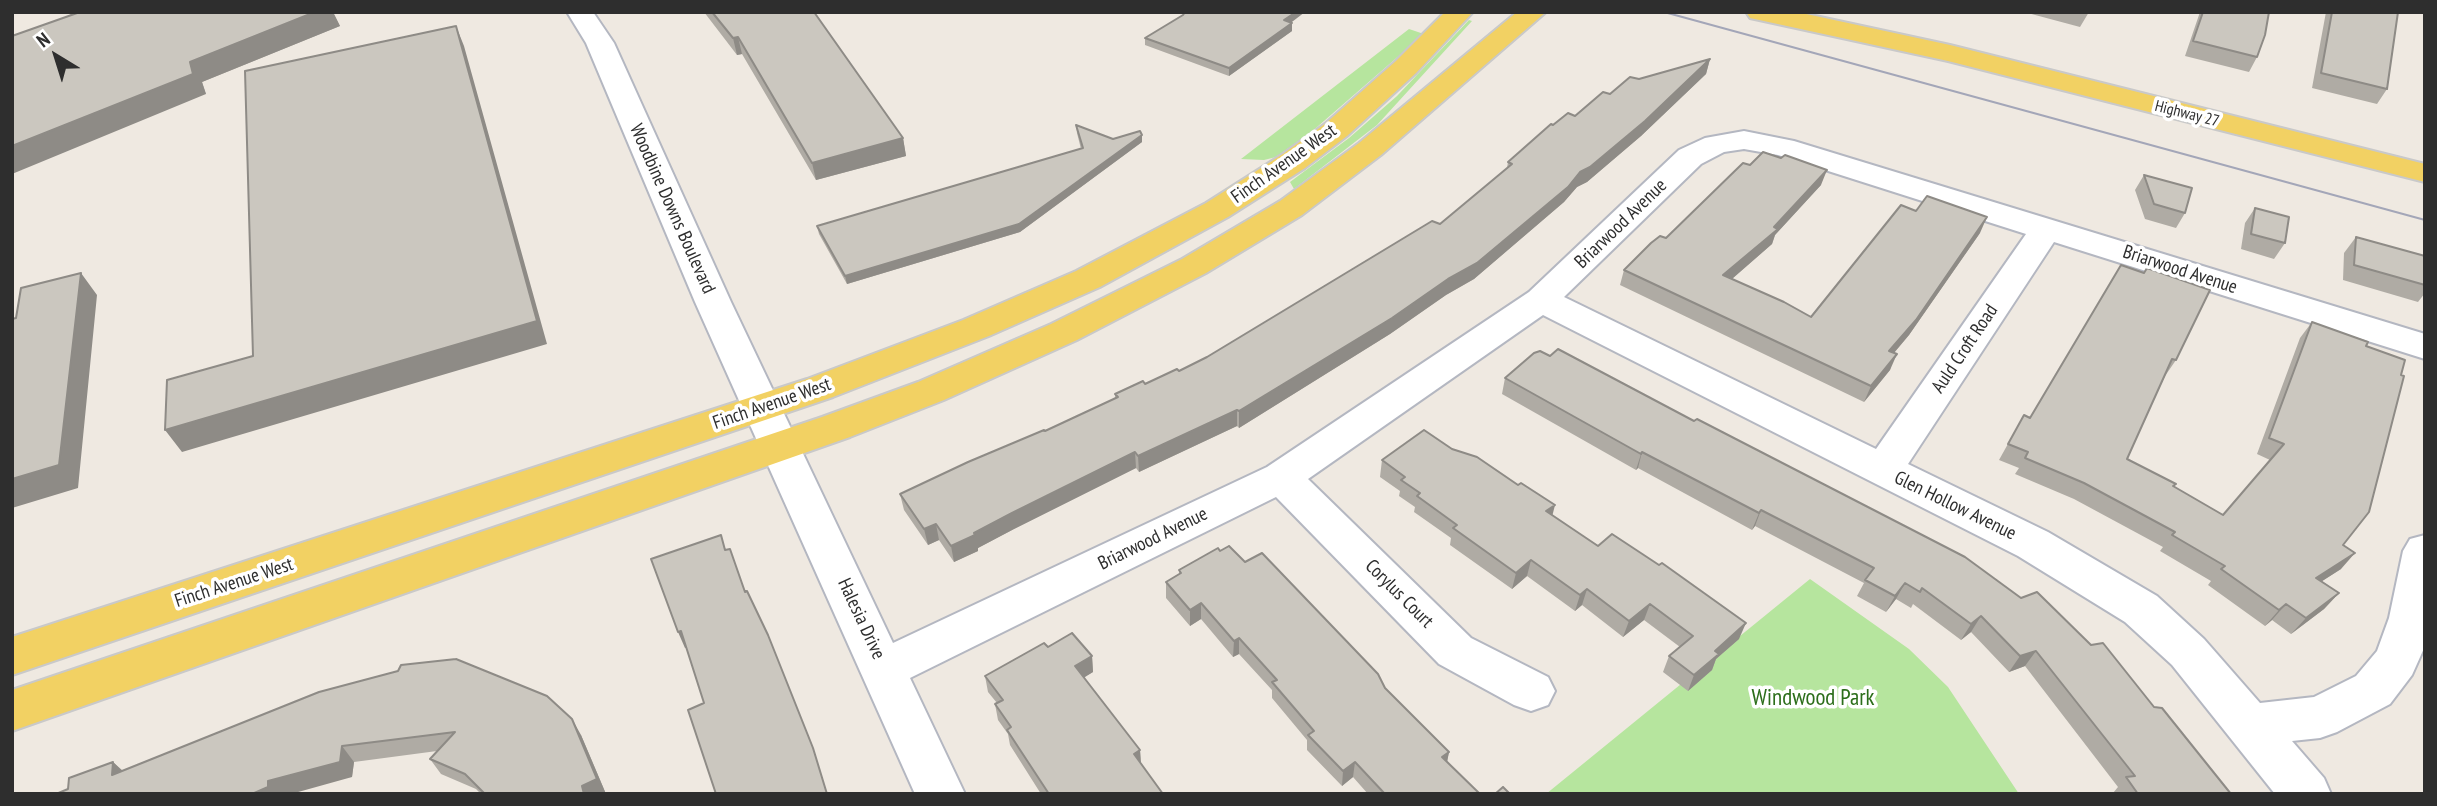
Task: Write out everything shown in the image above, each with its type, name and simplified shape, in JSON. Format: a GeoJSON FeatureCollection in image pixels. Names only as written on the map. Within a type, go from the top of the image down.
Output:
{"type":"FeatureCollection","features":[{"type":"Feature","properties":{"kind":"main road","name":"Finch Avenue West"},"geometry":{"type":"LineString","coordinates":[[12,711],[771,427],[927,348],[1088,279],[1259,186],[1336,130],[1406,67],[1460,12]]}},
{"type":"Feature","properties":{"kind":"main road","name":"Finch Avenue West"},"geometry":{"type":"LineString","coordinates":[[1397,127],[1429,81],[1491,12]]}},
{"type":"Feature","properties":{"kind":"main road","name":"Finch Avenue West"},"geometry":{"type":"LineString","coordinates":[[12,656],[771,427],[930,391],[1053,337],[1194,265],[1291,208],[1397,127],[1533,12]]}},
{"type":"Feature","properties":{"kind":"main road","name":"Highway 27"},"geometry":{"type":"LineString","coordinates":[[1759,12],[1950,54],[2425,173]]}},
{"type":"Feature","properties":{"kind":"main road","name":"Highway 27"},"geometry":{"type":"LineString","coordinates":[[1818,12],[1950,54]]}},
{"type":"Feature","properties":{"kind":"main road"},"geometry":{"type":"LineString","coordinates":[[1259,186],[1291,208]]}},
{"type":"Feature","properties":{"kind":"street","name":"Woodbine Downs Boulevard"},"geometry":{"type":"LineString","coordinates":[[580,12],[600,43],[624,103],[771,427]]}},
{"type":"Feature","properties":{"kind":"street","name":"Briarwood Avenue"},"geometry":{"type":"LineString","coordinates":[[884,669],[1281,477],[1541,300],[1690,157],[1716,144],[1744,140],[1783,147],[2425,347]]}},
{"type":"Feature","properties":{"kind":"street","name":"Auld Croft Road"},"geometry":{"type":"LineString","coordinates":[[1882,470],[2047,228]]}},
{"type":"Feature","properties":{"kind":"street","name":"Glen Hollow Avenue"},"geometry":{"type":"LineString","coordinates":[[1541,300],[2033,544],[2141,608],[2188,652],[2306,794]]}},
{"type":"Feature","properties":{"kind":"street","name":"Halesia Drive"},"geometry":{"type":"LineString","coordinates":[[771,427],[940,794]]}},
{"type":"Feature","properties":{"kind":"street","name":"Corylus Court"},"geometry":{"type":"LineString","coordinates":[[1281,477],[1455,650],[1531,691]]}},
{"type":"Feature","properties":{"kind":"street"},"geometry":{"type":"LineString","coordinates":[[2248,725],[2320,717],[2373,690],[2396,662],[2412,618],[2423,565]]}},
{"type":"Feature","properties":{"kind":"green space"},"geometry":{"type":"Polygon","coordinates":[[[1469,20],[1472,21],[1377,125],[1294,189],[1290,182],[1349,138],[1397,96],[1469,20]]]}},
{"type":"Feature","properties":{"kind":"green space"},"geometry":{"type":"Polygon","coordinates":[[[1409,29],[1424,34],[1309,134],[1276,157],[1264,160],[1241,159],[1409,29]]]}},
{"type":"Feature","properties":{"kind":"green space","name":"Windwood Park"},"geometry":{"type":"Polygon","coordinates":[[[1810,579],[1909,649],[1948,687],[2019,794],[1546,794],[1810,579]]]}},
{"type":"Feature","properties":{"kind":"building"},"geometry":{"type":"Polygon","coordinates":[[[80,12],[315,12],[190,62],[193,74],[12,146],[12,36],[80,12]]]}},
{"type":"Feature","properties":{"kind":"building"},"geometry":{"type":"Polygon","coordinates":[[[712,12],[814,12],[903,138],[812,163],[738,37],[733,38],[712,12]]]}},
{"type":"Feature","properties":{"kind":"building"},"geometry":{"type":"Polygon","coordinates":[[[1185,12],[1296,12],[1284,20],[1292,23],[1229,68],[1145,38],[1185,12]]]}},
{"type":"Feature","properties":{"kind":"building"},"geometry":{"type":"Polygon","coordinates":[[[2203,12],[2269,12],[2257,57],[2193,41],[2203,12]]]}},
{"type":"Feature","properties":{"kind":"building"},"geometry":{"type":"Polygon","coordinates":[[[2332,12],[2398,12],[2387,89],[2321,73],[2332,12]]]}},
{"type":"Feature","properties":{"kind":"building"},"geometry":{"type":"Polygon","coordinates":[[[456,26],[537,321],[165,430],[167,380],[253,356],[245,71],[456,26]]]}},
{"type":"Feature","properties":{"kind":"building"},"geometry":{"type":"Polygon","coordinates":[[[1710,59],[1645,121],[1590,167],[1580,172],[1568,187],[1477,263],[1239,411],[1138,456],[1135,452],[951,546],[936,524],[924,529],[900,494],[968,462],[1045,431],[1118,397],[1115,394],[1143,381],[1145,384],[1207,357],[1432,221],[1440,224],[1512,164],[1508,162],[1551,124],[1568,113],[1575,116],[1603,92],[1610,94],[1630,77],[1639,79],[1710,59]]]}},
{"type":"Feature","properties":{"kind":"building"},"geometry":{"type":"Polygon","coordinates":[[[1076,125],[1113,139],[1140,131],[1142,135],[1019,224],[845,276],[817,226],[1083,148],[1076,125]]]}},
{"type":"Feature","properties":{"kind":"building"},"geometry":{"type":"Polygon","coordinates":[[[1763,152],[1781,158],[1785,155],[1827,170],[1774,227],[1778,229],[1723,275],[1811,317],[1901,205],[1916,211],[1927,196],[1987,217],[1916,320],[1889,351],[1897,354],[1871,386],[1624,270],[1660,236],[1666,238],[1743,163],[1750,165],[1763,152]]]}},
{"type":"Feature","properties":{"kind":"building"},"geometry":{"type":"Polygon","coordinates":[[[2144,175],[2192,188],[2185,213],[2154,204],[2144,175]]]}},
{"type":"Feature","properties":{"kind":"building"},"geometry":{"type":"Polygon","coordinates":[[[2255,208],[2289,217],[2285,243],[2251,234],[2255,208]]]}},
{"type":"Feature","properties":{"kind":"building"},"geometry":{"type":"Polygon","coordinates":[[[2356,237],[2425,256],[2425,285],[2354,265],[2356,237]]]}},
{"type":"Feature","properties":{"kind":"building"},"geometry":{"type":"Polygon","coordinates":[[[2121,265],[2144,273],[2147,268],[2210,290],[2176,360],[2172,359],[2127,459],[2176,484],[2173,486],[2223,515],[2284,444],[2269,438],[2312,322],[2368,342],[2366,346],[2405,360],[2401,375],[2404,376],[2369,512],[2343,545],[2355,553],[2316,578],[2339,593],[2306,618],[2286,604],[2279,610],[2221,569],[2225,566],[2172,535],[2175,532],[2084,483],[2025,458],[2028,452],[2008,444],[2024,415],[2030,418],[2121,265]]]}},
{"type":"Feature","properties":{"kind":"building"},"geometry":{"type":"Polygon","coordinates":[[[81,273],[59,465],[12,479],[12,319],[16,318],[21,288],[81,273]]]}},
{"type":"Feature","properties":{"kind":"building"},"geometry":{"type":"Polygon","coordinates":[[[1558,349],[1694,421],[1697,419],[1965,557],[2021,598],[2037,592],[2091,645],[2103,643],[2154,707],[2162,708],[2231,794],[2138,794],[2126,777],[2135,776],[2036,651],[2020,656],[1981,616],[1971,624],[1922,588],[1920,592],[1905,583],[1895,596],[1865,580],[1874,568],[1761,510],[1759,513],[1642,452],[1641,454],[1505,378],[1534,353],[1540,351],[1550,356],[1558,349]]]}},
{"type":"Feature","properties":{"kind":"building"},"geometry":{"type":"Polygon","coordinates":[[[1424,430],[1452,449],[1477,457],[1518,485],[1521,483],[1555,505],[1546,511],[1598,546],[1612,534],[1659,565],[1662,563],[1746,623],[1715,651],[1719,654],[1694,675],[1669,656],[1693,636],[1650,604],[1629,621],[1587,589],[1580,595],[1531,560],[1516,573],[1453,528],[1457,525],[1417,496],[1420,493],[1401,480],[1405,477],[1382,460],[1424,430]]]}},
{"type":"Feature","properties":{"kind":"building"},"geometry":{"type":"Polygon","coordinates":[[[721,535],[725,550],[730,549],[745,592],[747,591],[768,635],[813,748],[827,794],[716,794],[688,710],[704,703],[681,631],[678,632],[651,559],[721,535]]]}},
{"type":"Feature","properties":{"kind":"building"},"geometry":{"type":"Polygon","coordinates":[[[1229,546],[1245,562],[1262,553],[1378,674],[1385,688],[1449,752],[1442,757],[1480,794],[1385,794],[1355,762],[1343,771],[1308,735],[1314,731],[1272,682],[1277,680],[1239,638],[1234,641],[1201,603],[1190,610],[1166,582],[1181,573],[1179,570],[1218,548],[1220,551],[1229,546]]]}},
{"type":"Feature","properties":{"kind":"building"},"geometry":{"type":"Polygon","coordinates":[[[1072,633],[1092,656],[1075,666],[1140,750],[1134,754],[1163,794],[1049,794],[1007,730],[1011,727],[995,704],[1003,700],[985,676],[1044,643],[1048,647],[1072,633]]]}},
{"type":"Feature","properties":{"kind":"building"},"geometry":{"type":"Polygon","coordinates":[[[456,659],[547,696],[572,719],[597,779],[582,786],[584,794],[485,794],[465,774],[430,759],[455,732],[342,746],[340,762],[268,781],[268,787],[252,794],[56,794],[68,789],[69,778],[113,762],[112,775],[319,692],[398,671],[401,665],[456,659]]]}},
{"type":"Feature","properties":{"kind":"building"},"geometry":{"type":"Polygon","coordinates":[[[1503,787],[1510,794],[1495,794],[1503,787]]]}},
{"type":"Feature","properties":{"kind":"tram line"},"geometry":{"type":"LineString","coordinates":[[1664,12],[2425,220]]}}]}
